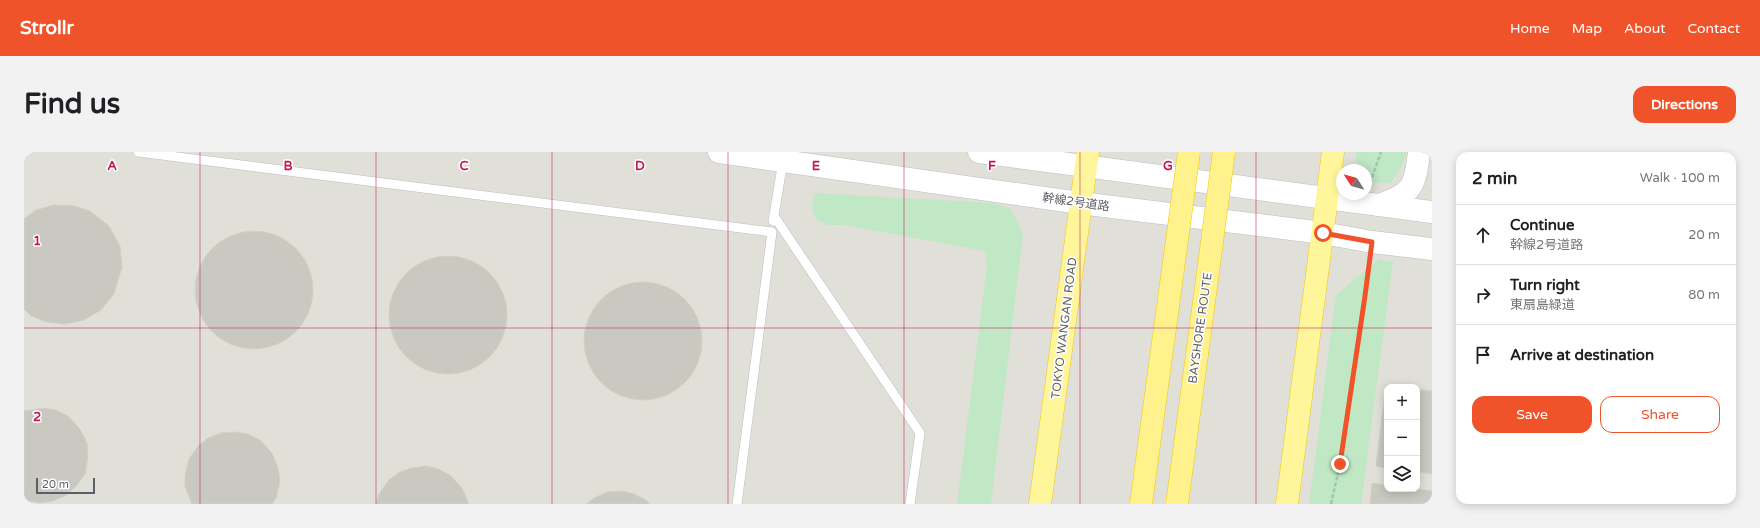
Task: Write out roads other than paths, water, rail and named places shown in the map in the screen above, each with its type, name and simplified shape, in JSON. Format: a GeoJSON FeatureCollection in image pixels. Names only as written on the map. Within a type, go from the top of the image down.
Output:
{"type":"FeatureCollection","features":[{"type":"Feature","properties":{"kind":"highway"},"geometry":{"type":"LineString","coordinates":[[1141,504],[1189,152]]}},
{"type":"Feature","properties":{"kind":"highway","name":"BAYSHORE ROUTE"},"geometry":{"type":"LineString","coordinates":[[1176,504],[1224,152]]}},
{"type":"Feature","properties":{"kind":"highway"},"geometry":{"type":"LineString","coordinates":[[1287,504],[1333,152]]}},
{"type":"Feature","properties":{"kind":"highway","name":"TOKYO WANGAN ROAD"},"geometry":{"type":"LineString","coordinates":[[1040,504],[1087,159]]}},
{"type":"Feature","properties":{"kind":"street","name":"幹線2号道路"},"geometry":{"type":"LineString","coordinates":[[720,152],[1080,203],[1323,233],[1372,242],[1432,249]]}},
{"type":"Feature","properties":{"kind":"street"},"geometry":{"type":"LineString","coordinates":[[979,152],[1087,159],[1328,198],[1432,212]]}},
{"type":"Feature","properties":{"kind":"street"},"geometry":{"type":"LineString","coordinates":[[1379,205],[1397,199],[1407,192],[1413,184],[1419,152]]}},
{"type":"Feature","properties":{"kind":"lane"},"geometry":{"type":"LineString","coordinates":[[138,152],[772,232]]}},
{"type":"Feature","properties":{"kind":"lane"},"geometry":{"type":"LineString","coordinates":[[737,504],[774,216],[783,161]]}},
{"type":"Feature","properties":{"kind":"lane"},"geometry":{"type":"LineString","coordinates":[[774,216],[920,433],[910,504]]}}]}
